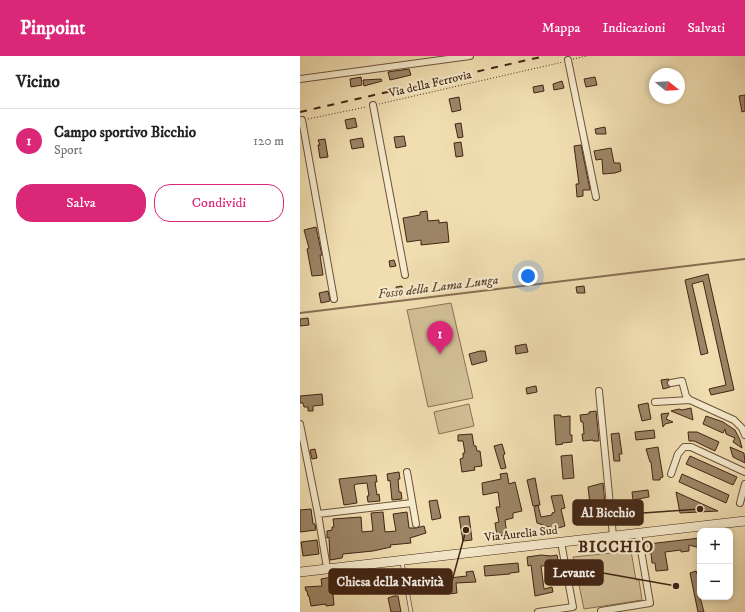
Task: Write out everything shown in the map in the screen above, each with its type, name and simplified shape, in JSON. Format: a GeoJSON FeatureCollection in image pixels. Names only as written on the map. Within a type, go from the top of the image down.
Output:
{"type":"FeatureCollection","features":[{"type":"Feature","properties":{"kind":"main road","name":"Via Aurelia Sud"},"geometry":{"type":"LineString","coordinates":[[300,572],[745,521]]}},
{"type":"Feature","properties":{"kind":"street"},"geometry":{"type":"LineString","coordinates":[[300,79],[470,56]]}},
{"type":"Feature","properties":{"kind":"street"},"geometry":{"type":"LineString","coordinates":[[568,60],[596,197]]}},
{"type":"Feature","properties":{"kind":"street"},"geometry":{"type":"LineString","coordinates":[[373,105],[405,275]]}},
{"type":"Feature","properties":{"kind":"street"},"geometry":{"type":"LineString","coordinates":[[302,120],[334,299]]}},
{"type":"Feature","properties":{"kind":"street"},"geometry":{"type":"LineString","coordinates":[[671,383],[682,381],[686,396],[690,400],[734,420],[742,428],[745,435]]}},
{"type":"Feature","properties":{"kind":"street"},"geometry":{"type":"LineString","coordinates":[[599,391],[614,536]]}},
{"type":"Feature","properties":{"kind":"street"},"geometry":{"type":"LineString","coordinates":[[656,402],[690,400]]}},
{"type":"Feature","properties":{"kind":"street"},"geometry":{"type":"LineString","coordinates":[[300,424],[327,568]]}},
{"type":"Feature","properties":{"kind":"street"},"geometry":{"type":"LineString","coordinates":[[671,474],[678,454],[684,447],[691,447],[745,472]]}},
{"type":"Feature","properties":{"kind":"street"},"geometry":{"type":"LineString","coordinates":[[407,472],[416,524]]}},
{"type":"Feature","properties":{"kind":"street"},"geometry":{"type":"LineString","coordinates":[[740,503],[745,484]]}},
{"type":"Feature","properties":{"kind":"street"},"geometry":{"type":"LineString","coordinates":[[318,514],[412,503]]}},
{"type":"Feature","properties":{"kind":"street"},"geometry":{"type":"LineString","coordinates":[[601,611],[650,603],[638,533]]}},
{"type":"Feature","properties":{"kind":"street"},"geometry":{"type":"LineString","coordinates":[[538,612],[573,607],[561,542]]}},
{"type":"Feature","properties":{"kind":"lane"},"geometry":{"type":"LineString","coordinates":[[401,560],[411,612]]}},
{"type":"Feature","properties":{"kind":"path","name":"Via della Ferrovia"},"geometry":{"type":"LineString","coordinates":[[302,120],[586,56]]}},
{"type":"Feature","properties":{"kind":"shaded area"},"geometry":{"type":"Polygon","coordinates":[[[451,303],[473,398],[428,407],[407,310],[451,303]]]}},
{"type":"Feature","properties":{"kind":"shaded area"},"geometry":{"type":"Polygon","coordinates":[[[469,404],[474,426],[439,434],[434,412],[469,404]]]}},
{"type":"Feature","properties":{"kind":"shaded area"},"geometry":{"type":"Polygon","coordinates":[[[631,551],[636,580],[639,580],[642,600],[584,609],[573,557],[631,551]]]}},
{"type":"Feature","properties":{"kind":"building"},"geometry":{"type":"Polygon","coordinates":[[[409,69],[411,75],[390,80],[388,72],[409,69]]]}},
{"type":"Feature","properties":{"kind":"building"},"geometry":{"type":"Polygon","coordinates":[[[361,77],[362,85],[351,87],[350,79],[361,77]]]}},
{"type":"Feature","properties":{"kind":"building"},"geometry":{"type":"Polygon","coordinates":[[[595,77],[597,85],[586,87],[584,79],[595,77]]]}},
{"type":"Feature","properties":{"kind":"building"},"geometry":{"type":"Polygon","coordinates":[[[381,79],[382,81],[364,86],[363,80],[381,79]]]}},
{"type":"Feature","properties":{"kind":"building"},"geometry":{"type":"Polygon","coordinates":[[[562,81],[564,88],[554,90],[553,84],[562,81]]]}},
{"type":"Feature","properties":{"kind":"building"},"geometry":{"type":"Polygon","coordinates":[[[543,85],[544,91],[534,93],[533,87],[543,85]]]}},
{"type":"Feature","properties":{"kind":"building"},"geometry":{"type":"Polygon","coordinates":[[[745,95],[745,111],[742,112],[739,96],[745,95]]]}},
{"type":"Feature","properties":{"kind":"building"},"geometry":{"type":"Polygon","coordinates":[[[459,97],[461,110],[452,112],[449,99],[459,97]]]}},
{"type":"Feature","properties":{"kind":"building"},"geometry":{"type":"Polygon","coordinates":[[[355,118],[357,127],[347,129],[345,120],[355,118]]]}},
{"type":"Feature","properties":{"kind":"building"},"geometry":{"type":"Polygon","coordinates":[[[461,123],[463,137],[458,138],[455,124],[461,123]]]}},
{"type":"Feature","properties":{"kind":"building"},"geometry":{"type":"Polygon","coordinates":[[[605,127],[606,134],[596,134],[595,129],[605,127]]]}},
{"type":"Feature","properties":{"kind":"building"},"geometry":{"type":"Polygon","coordinates":[[[404,136],[406,146],[396,148],[394,137],[404,136]]]}},
{"type":"Feature","properties":{"kind":"building"},"geometry":{"type":"Polygon","coordinates":[[[362,138],[364,147],[352,149],[350,140],[362,138]]]}},
{"type":"Feature","properties":{"kind":"building"},"geometry":{"type":"Polygon","coordinates":[[[325,139],[328,157],[320,158],[318,145],[320,145],[318,140],[325,139]]]}},
{"type":"Feature","properties":{"kind":"building"},"geometry":{"type":"Polygon","coordinates":[[[461,142],[463,156],[456,157],[454,143],[461,142]]]}},
{"type":"Feature","properties":{"kind":"building"},"geometry":{"type":"Polygon","coordinates":[[[581,145],[590,190],[583,190],[583,196],[577,197],[576,184],[579,184],[574,146],[581,145]]]}},
{"type":"Feature","properties":{"kind":"building"},"geometry":{"type":"Polygon","coordinates":[[[611,148],[614,163],[620,163],[621,171],[603,174],[602,159],[596,160],[594,151],[611,148]]]}},
{"type":"Feature","properties":{"kind":"building"},"geometry":{"type":"Polygon","coordinates":[[[427,211],[428,221],[439,220],[439,223],[447,222],[449,242],[421,245],[421,240],[407,242],[403,218],[420,215],[420,212],[427,211]]]}},
{"type":"Feature","properties":{"kind":"building"},"geometry":{"type":"Polygon","coordinates":[[[316,227],[322,255],[320,255],[323,275],[312,276],[307,249],[309,248],[304,230],[316,227]]]}},
{"type":"Feature","properties":{"kind":"building"},"geometry":{"type":"Polygon","coordinates":[[[394,260],[396,266],[390,267],[389,261],[394,260]]]}},
{"type":"Feature","properties":{"kind":"building"},"geometry":{"type":"Polygon","coordinates":[[[708,274],[734,390],[711,395],[709,389],[726,385],[703,281],[692,284],[708,353],[701,355],[685,280],[708,274]]]}},
{"type":"Feature","properties":{"kind":"building"},"geometry":{"type":"Polygon","coordinates":[[[402,286],[402,292],[397,292],[396,287],[402,286]]]}},
{"type":"Feature","properties":{"kind":"building"},"geometry":{"type":"Polygon","coordinates":[[[584,286],[585,293],[577,293],[576,287],[584,286]]]}},
{"type":"Feature","properties":{"kind":"building"},"geometry":{"type":"Polygon","coordinates":[[[328,291],[330,301],[321,303],[319,293],[328,291]]]}},
{"type":"Feature","properties":{"kind":"building"},"geometry":{"type":"Polygon","coordinates":[[[308,318],[309,325],[300,326],[300,319],[308,318]]]}},
{"type":"Feature","properties":{"kind":"building"},"geometry":{"type":"Polygon","coordinates":[[[526,344],[528,352],[516,354],[515,346],[526,344]]]}},
{"type":"Feature","properties":{"kind":"building"},"geometry":{"type":"Polygon","coordinates":[[[485,351],[487,361],[472,365],[469,354],[485,351]]]}},
{"type":"Feature","properties":{"kind":"building"},"geometry":{"type":"Polygon","coordinates":[[[669,379],[667,383],[670,387],[663,389],[661,380],[669,379]]]}},
{"type":"Feature","properties":{"kind":"building"},"geometry":{"type":"Polygon","coordinates":[[[536,386],[537,392],[527,394],[526,388],[536,386]]]}},
{"type":"Feature","properties":{"kind":"building"},"geometry":{"type":"Polygon","coordinates":[[[322,394],[323,405],[313,406],[313,411],[308,411],[308,407],[304,407],[303,403],[300,403],[300,396],[322,394]]]}},
{"type":"Feature","properties":{"kind":"building"},"geometry":{"type":"Polygon","coordinates":[[[648,403],[651,419],[642,421],[638,405],[648,403]]]}},
{"type":"Feature","properties":{"kind":"building"},"geometry":{"type":"Polygon","coordinates":[[[691,408],[693,420],[671,411],[679,409],[682,410],[691,408]]]}},
{"type":"Feature","properties":{"kind":"building"},"geometry":{"type":"Polygon","coordinates":[[[596,411],[599,441],[583,441],[583,422],[581,422],[580,415],[589,414],[589,412],[596,411]]]}},
{"type":"Feature","properties":{"kind":"building"},"geometry":{"type":"Polygon","coordinates":[[[669,413],[666,419],[673,422],[665,424],[663,427],[661,414],[669,413]]]}},
{"type":"Feature","properties":{"kind":"building"},"geometry":{"type":"Polygon","coordinates":[[[554,415],[561,415],[561,417],[570,416],[570,435],[572,435],[572,442],[556,445],[554,415]]]}},
{"type":"Feature","properties":{"kind":"building"},"geometry":{"type":"Polygon","coordinates":[[[706,416],[723,422],[735,430],[742,448],[733,442],[735,438],[726,434],[725,429],[723,433],[703,424],[706,416]]]}},
{"type":"Feature","properties":{"kind":"building"},"geometry":{"type":"Polygon","coordinates":[[[654,430],[655,438],[636,440],[635,432],[654,430]]]}},
{"type":"Feature","properties":{"kind":"building"},"geometry":{"type":"Polygon","coordinates":[[[688,432],[697,432],[719,442],[715,451],[694,441],[689,441],[688,432]]]}},
{"type":"Feature","properties":{"kind":"building"},"geometry":{"type":"Polygon","coordinates":[[[619,433],[622,454],[619,454],[620,461],[614,461],[611,434],[619,433]]]}},
{"type":"Feature","properties":{"kind":"building"},"geometry":{"type":"Polygon","coordinates":[[[472,434],[474,446],[476,446],[477,451],[480,451],[482,466],[474,467],[475,470],[462,472],[460,459],[463,458],[463,453],[465,453],[463,441],[458,441],[458,435],[472,434]]]}},
{"type":"Feature","properties":{"kind":"building"},"geometry":{"type":"Polygon","coordinates":[[[502,444],[505,454],[503,455],[506,468],[501,469],[494,446],[502,444]]]}},
{"type":"Feature","properties":{"kind":"building"},"geometry":{"type":"Polygon","coordinates":[[[658,447],[663,477],[660,478],[660,480],[653,480],[651,462],[646,449],[658,447]]]}},
{"type":"Feature","properties":{"kind":"building"},"geometry":{"type":"Polygon","coordinates":[[[730,447],[744,453],[745,463],[733,457],[730,447]]]}},
{"type":"Feature","properties":{"kind":"building"},"geometry":{"type":"Polygon","coordinates":[[[315,449],[317,458],[312,459],[310,450],[315,449]]]}},
{"type":"Feature","properties":{"kind":"building"},"geometry":{"type":"Polygon","coordinates":[[[572,455],[574,478],[563,479],[561,456],[572,455]]]}},
{"type":"Feature","properties":{"kind":"building"},"geometry":{"type":"Polygon","coordinates":[[[690,456],[737,477],[733,485],[686,464],[690,456]]]}},
{"type":"Feature","properties":{"kind":"building"},"geometry":{"type":"Polygon","coordinates":[[[399,472],[399,492],[401,492],[402,499],[392,500],[390,480],[388,481],[387,474],[399,472]]]}},
{"type":"Feature","properties":{"kind":"building"},"geometry":{"type":"Polygon","coordinates":[[[507,473],[509,484],[515,482],[522,511],[513,513],[513,518],[505,520],[507,535],[497,536],[495,523],[499,522],[496,507],[500,507],[498,492],[483,495],[482,483],[501,479],[500,474],[507,473]]]}},
{"type":"Feature","properties":{"kind":"building"},"geometry":{"type":"Polygon","coordinates":[[[682,474],[729,495],[726,503],[679,482],[682,474]]]}},
{"type":"Feature","properties":{"kind":"building"},"geometry":{"type":"Polygon","coordinates":[[[376,475],[377,482],[375,482],[377,495],[379,494],[380,501],[368,502],[367,496],[369,496],[367,483],[357,484],[354,485],[357,503],[344,505],[339,479],[376,475]]]}},
{"type":"Feature","properties":{"kind":"building"},"geometry":{"type":"Polygon","coordinates":[[[535,478],[540,505],[533,506],[527,480],[535,478]]]}},
{"type":"Feature","properties":{"kind":"building"},"geometry":{"type":"Polygon","coordinates":[[[603,483],[606,515],[599,516],[598,512],[591,513],[588,487],[603,483]]]}},
{"type":"Feature","properties":{"kind":"building"},"geometry":{"type":"Polygon","coordinates":[[[648,490],[649,497],[633,500],[632,492],[648,490]]]}},
{"type":"Feature","properties":{"kind":"building"},"geometry":{"type":"Polygon","coordinates":[[[676,492],[689,498],[718,511],[680,513],[676,492]]]}},
{"type":"Feature","properties":{"kind":"building"},"geometry":{"type":"Polygon","coordinates":[[[562,495],[565,508],[561,509],[565,526],[555,529],[537,523],[534,507],[538,505],[541,517],[552,515],[552,513],[555,512],[551,496],[562,495]]]}},
{"type":"Feature","properties":{"kind":"building"},"geometry":{"type":"Polygon","coordinates":[[[437,500],[441,518],[432,520],[429,501],[437,500]]]}},
{"type":"Feature","properties":{"kind":"building"},"geometry":{"type":"Polygon","coordinates":[[[311,509],[313,524],[315,524],[316,530],[300,532],[300,510],[311,509]]]}},
{"type":"Feature","properties":{"kind":"building"},"geometry":{"type":"Polygon","coordinates":[[[383,512],[385,532],[396,531],[393,514],[407,512],[409,528],[424,526],[426,533],[410,538],[411,543],[390,545],[391,547],[373,551],[343,554],[342,558],[330,560],[329,537],[327,538],[327,531],[332,530],[332,527],[334,527],[333,519],[361,517],[362,532],[373,531],[371,513],[383,512]]]}},
{"type":"Feature","properties":{"kind":"building"},"geometry":{"type":"Polygon","coordinates":[[[469,516],[472,540],[463,541],[459,517],[469,516]]]}},
{"type":"Feature","properties":{"kind":"building"},"geometry":{"type":"Polygon","coordinates":[[[697,538],[697,547],[689,545],[689,551],[681,552],[681,550],[665,552],[668,570],[656,571],[655,563],[652,563],[651,553],[649,554],[648,544],[697,538]]]}},
{"type":"Feature","properties":{"kind":"building"},"geometry":{"type":"Polygon","coordinates":[[[317,540],[319,554],[303,556],[301,542],[317,540]]]}},
{"type":"Feature","properties":{"kind":"building"},"geometry":{"type":"Polygon","coordinates":[[[557,555],[559,565],[541,566],[544,589],[552,587],[553,592],[535,596],[531,565],[528,566],[527,557],[557,555]]]}},
{"type":"Feature","properties":{"kind":"building"},"geometry":{"type":"Polygon","coordinates":[[[518,563],[519,572],[485,576],[484,566],[518,563]]]}},
{"type":"Feature","properties":{"kind":"building"},"geometry":{"type":"Polygon","coordinates":[[[398,569],[399,579],[394,579],[395,581],[389,583],[383,583],[383,578],[372,579],[373,583],[358,585],[356,582],[348,582],[332,585],[334,605],[326,606],[326,604],[311,606],[305,587],[322,586],[321,579],[354,573],[372,574],[398,569]]]}},
{"type":"Feature","properties":{"kind":"building"},"geometry":{"type":"Polygon","coordinates":[[[473,571],[476,582],[456,583],[457,593],[448,594],[448,587],[450,587],[449,578],[467,576],[466,572],[473,571]]]}},
{"type":"Feature","properties":{"kind":"building"},"geometry":{"type":"Polygon","coordinates":[[[696,571],[697,600],[701,600],[704,612],[698,612],[690,573],[696,571]]]}},
{"type":"Feature","properties":{"kind":"building"},"geometry":{"type":"Polygon","coordinates":[[[398,596],[401,612],[391,612],[388,598],[398,596]]]}},
{"type":"Feature","properties":{"kind":"waterway","name":"Fosso della Lama Lunga"},"geometry":{"type":"LineString","coordinates":[[300,313],[745,259]]}},
{"type":"Feature","properties":{"kind":"railway"},"geometry":{"type":"LineString","coordinates":[[300,112],[545,56]]}},
{"type":"Feature","properties":{"kind":"place","name":"Campo sportivo Bicchio"},"geometry":{"type":"Point","coordinates":[440,354]}},
{"type":"Feature","properties":{"kind":"place","name":"Al Bicchio"},"geometry":{"type":"Point","coordinates":[700,509]}},
{"type":"Feature","properties":{"kind":"place","name":"Chiesa della Natività"},"geometry":{"type":"Point","coordinates":[466,530]}},
{"type":"Feature","properties":{"kind":"place","name":"Levante"},"geometry":{"type":"Point","coordinates":[676,586]}},
{"type":"Feature","properties":{"kind":"district","name":"BICCHIO"},"geometry":{"type":"Point","coordinates":[616,547]}}]}
